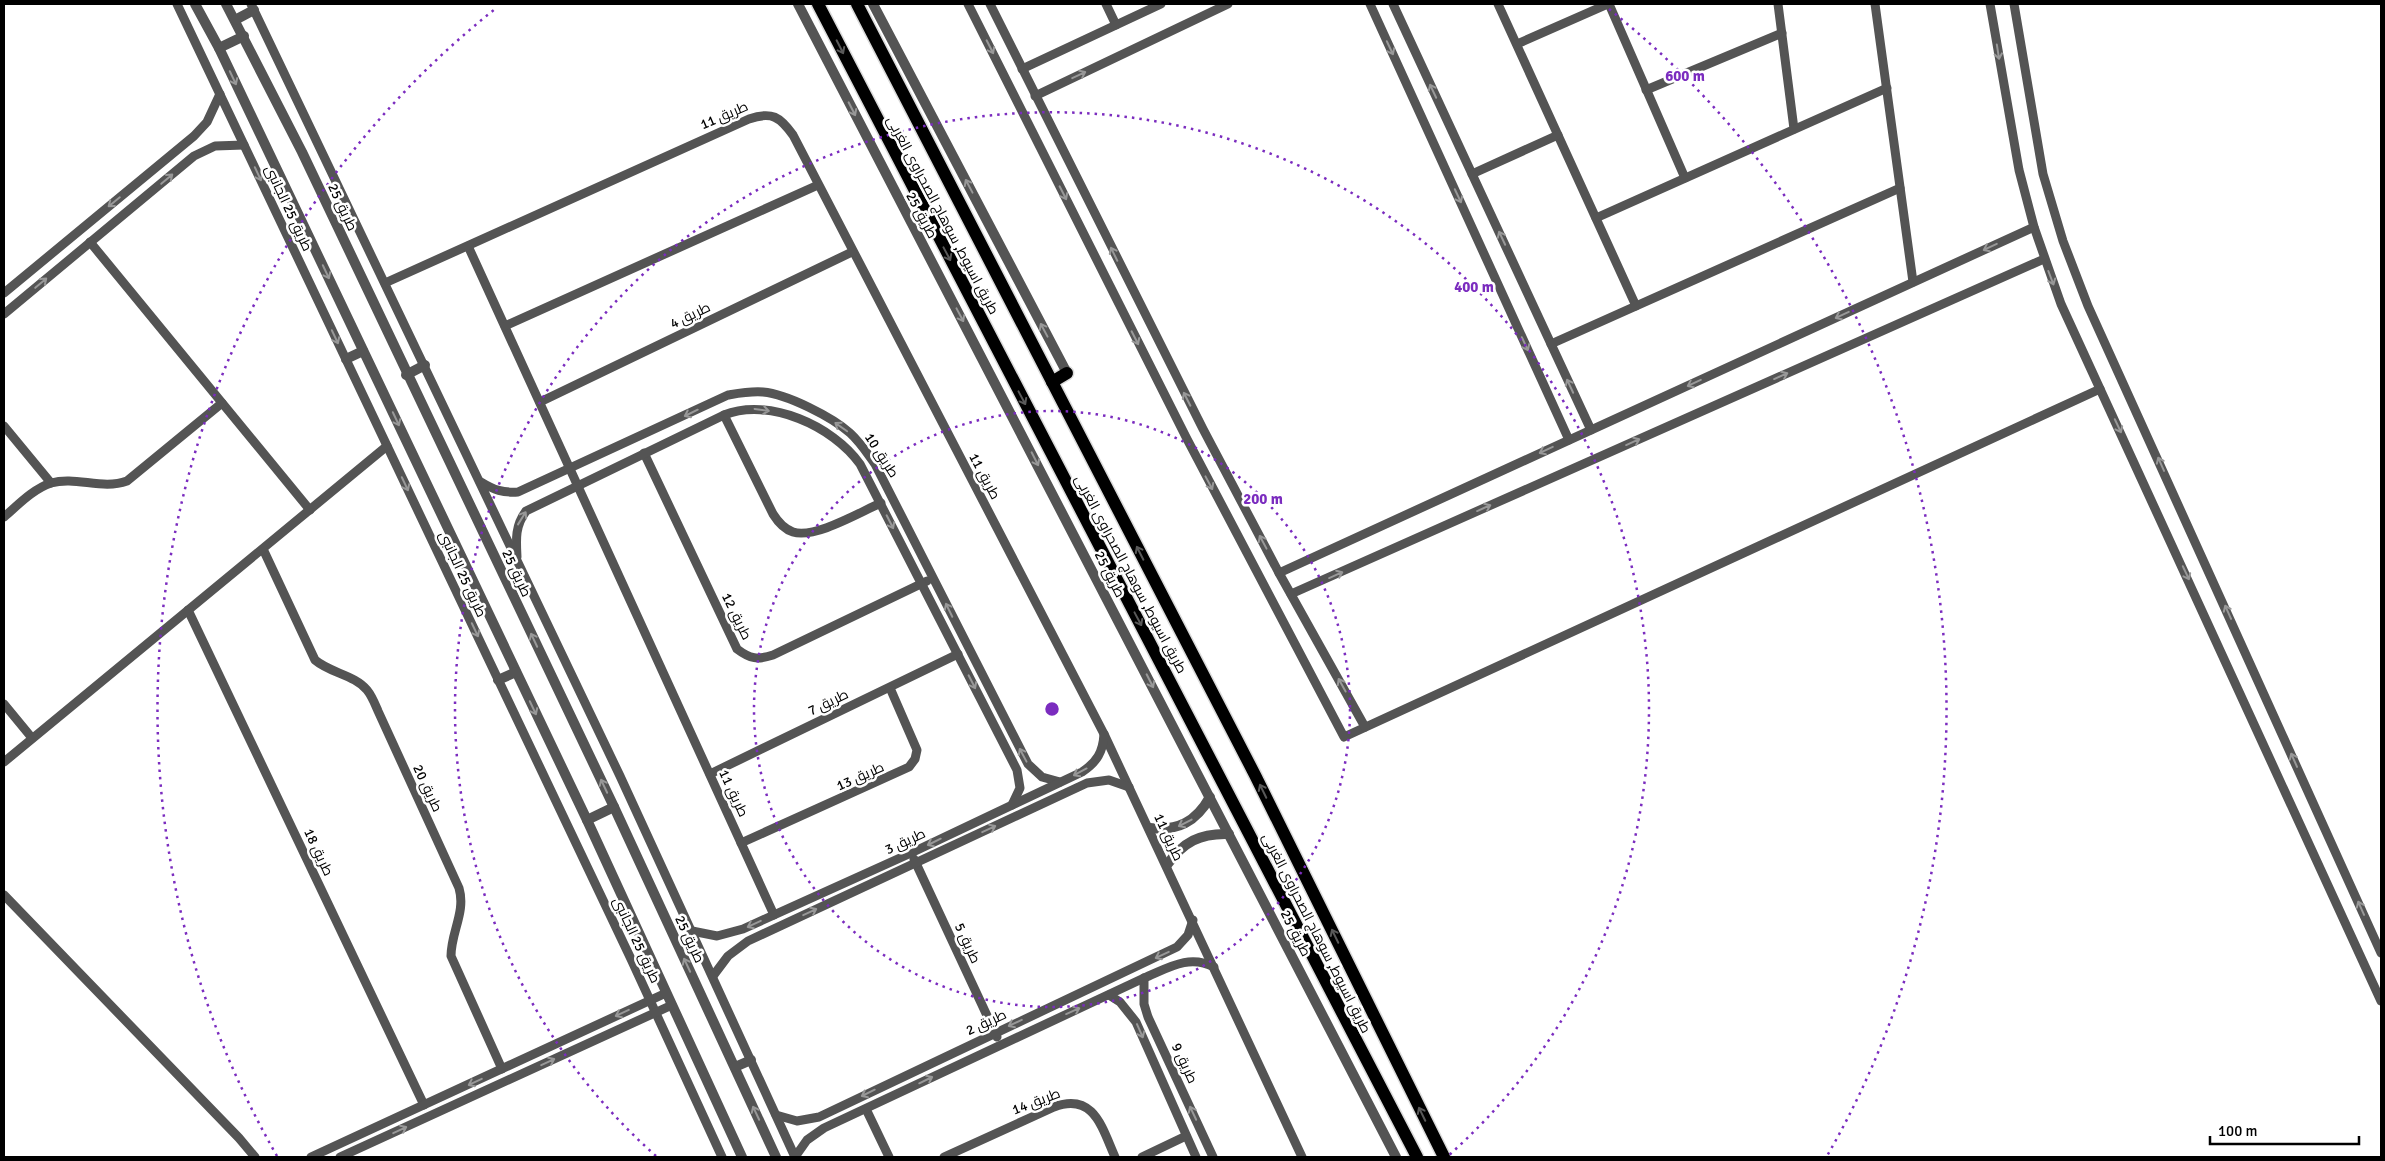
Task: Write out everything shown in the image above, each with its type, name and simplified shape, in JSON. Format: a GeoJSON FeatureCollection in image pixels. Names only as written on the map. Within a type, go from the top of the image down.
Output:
{"type":"FeatureCollection","features":[{"type":"Feature","properties":{"kind":"main road","name":"طريق اسيوط, سوهاج الصحراوى الغربى"},"geometry":{"type":"LineString","coordinates":[[818,4],[1417,1157]]}},
{"type":"Feature","properties":{"kind":"main road","name":"طريق اسيوط, سوهاج الصحراوى الغربى"},"geometry":{"type":"LineString","coordinates":[[857,4],[1259,784],[1444,1157]]}},
{"type":"Feature","properties":{"kind":"main road"},"geometry":{"type":"LineString","coordinates":[[1052,382],[1066,374]]}},
{"type":"Feature","properties":{"kind":"street","name":"طريق 25 الجانبى"},"geometry":{"type":"LineString","coordinates":[[177,4],[650,1000],[722,1157]]}},
{"type":"Feature","properties":{"kind":"street"},"geometry":{"type":"LineString","coordinates":[[195,4],[219,48],[587,820],[742,1157]]}},
{"type":"Feature","properties":{"kind":"street","name":"طريق 25"},"geometry":{"type":"LineString","coordinates":[[226,4],[302,152],[614,808],[776,1157]]}},
{"type":"Feature","properties":{"kind":"street","name":"طريق 25"},"geometry":{"type":"LineString","coordinates":[[798,4],[1396,1157]]}},
{"type":"Feature","properties":{"kind":"street"},"geometry":{"type":"LineString","coordinates":[[873,4],[1066,374]]}},
{"type":"Feature","properties":{"kind":"street"},"geometry":{"type":"LineString","coordinates":[[968,4],[1187,440],[1344,737],[2100,389]]}},
{"type":"Feature","properties":{"kind":"street"},"geometry":{"type":"LineString","coordinates":[[990,4],[1139,305],[1279,573],[1365,727]]}},
{"type":"Feature","properties":{"kind":"street"},"geometry":{"type":"LineString","coordinates":[[1106,4],[1116,25]]}},
{"type":"Feature","properties":{"kind":"street"},"geometry":{"type":"LineString","coordinates":[[1022,69],[1161,4]]}},
{"type":"Feature","properties":{"kind":"street"},"geometry":{"type":"LineString","coordinates":[[1035,96],[1228,4]]}},
{"type":"Feature","properties":{"kind":"street"},"geometry":{"type":"LineString","coordinates":[[1370,4],[1569,440]]}},
{"type":"Feature","properties":{"kind":"street"},"geometry":{"type":"LineString","coordinates":[[1393,4],[1590,430]]}},
{"type":"Feature","properties":{"kind":"street"},"geometry":{"type":"LineString","coordinates":[[1498,4],[1636,306]]}},
{"type":"Feature","properties":{"kind":"street"},"geometry":{"type":"LineString","coordinates":[[1517,44],[1608,4],[1685,178]]}},
{"type":"Feature","properties":{"kind":"street"},"geometry":{"type":"LineString","coordinates":[[1778,4],[1794,129]]}},
{"type":"Feature","properties":{"kind":"street"},"geometry":{"type":"LineString","coordinates":[[1875,4],[1913,282]]}},
{"type":"Feature","properties":{"kind":"street"},"geometry":{"type":"LineString","coordinates":[[1990,4],[2009,122],[2034,227],[2061,304],[2381,1000]]}},
{"type":"Feature","properties":{"kind":"street"},"geometry":{"type":"LineString","coordinates":[[2014,4],[2044,174],[2064,241],[2088,306],[2381,953]]}},
{"type":"Feature","properties":{"kind":"street"},"geometry":{"type":"LineString","coordinates":[[235,20],[253,7],[481,482],[518,565],[713,976],[795,1157]]}},
{"type":"Feature","properties":{"kind":"street"},"geometry":{"type":"LineString","coordinates":[[1646,90],[1782,33]]}},
{"type":"Feature","properties":{"kind":"street"},"geometry":{"type":"LineString","coordinates":[[219,48],[244,36]]}},
{"type":"Feature","properties":{"kind":"street"},"geometry":{"type":"LineString","coordinates":[[1596,218],[1887,88]]}},
{"type":"Feature","properties":{"kind":"street"},"geometry":{"type":"LineString","coordinates":[[5,290],[194,136],[208,122],[220,94]]}},
{"type":"Feature","properties":{"kind":"street","name":"طريق 11"},"geometry":{"type":"LineString","coordinates":[[385,283],[762,114],[775,116],[785,124],[793,135],[852,252],[1104,734],[1150,828],[1302,1157]]}},
{"type":"Feature","properties":{"kind":"street"},"geometry":{"type":"LineString","coordinates":[[1472,174],[1558,135]]}},
{"type":"Feature","properties":{"kind":"street"},"geometry":{"type":"LineString","coordinates":[[4,314],[194,156],[215,146],[244,145]]}},
{"type":"Feature","properties":{"kind":"street"},"geometry":{"type":"LineString","coordinates":[[505,326],[818,185]]}},
{"type":"Feature","properties":{"kind":"street"},"geometry":{"type":"LineString","coordinates":[[1551,344],[1900,188]]}},
{"type":"Feature","properties":{"kind":"street"},"geometry":{"type":"LineString","coordinates":[[1279,573],[2034,227]]}},
{"type":"Feature","properties":{"kind":"street"},"geometry":{"type":"LineString","coordinates":[[90,242],[310,510]]}},
{"type":"Feature","properties":{"kind":"street","name":"طريق 11"},"geometry":{"type":"LineString","coordinates":[[468,246],[774,915]]}},
{"type":"Feature","properties":{"kind":"street","name":"طريق 4"},"geometry":{"type":"LineString","coordinates":[[540,402],[852,252]]}},
{"type":"Feature","properties":{"kind":"street"},"geometry":{"type":"LineString","coordinates":[[1291,594],[2044,259]]}},
{"type":"Feature","properties":{"kind":"street"},"geometry":{"type":"LineString","coordinates":[[346,359],[363,351]]}},
{"type":"Feature","properties":{"kind":"street"},"geometry":{"type":"LineString","coordinates":[[406,374],[424,365]]}},
{"type":"Feature","properties":{"kind":"street","name":"طريق 10"},"geometry":{"type":"LineString","coordinates":[[481,482],[492,489],[505,493],[518,492],[728,395],[746,391],[764,392],[784,398],[838,423],[862,445],[875,464],[1028,764],[1042,777],[1060,782]]}},
{"type":"Feature","properties":{"kind":"street"},"geometry":{"type":"LineString","coordinates":[[728,395],[734,411]]}},
{"type":"Feature","properties":{"kind":"street"},"geometry":{"type":"LineString","coordinates":[[4,517],[33,493],[51,483],[62,482],[108,486],[127,481],[222,403]]}},
{"type":"Feature","properties":{"kind":"street","name":"طريق 10"},"geometry":{"type":"LineString","coordinates":[[518,565],[516,530],[520,519],[526,511],[724,415],[734,411],[762,409],[814,426],[828,433],[852,453],[881,503],[1017,770],[1020,788],[1012,805]]}},
{"type":"Feature","properties":{"kind":"street"},"geometry":{"type":"LineString","coordinates":[[724,415],[773,514],[781,525],[793,532],[806,534],[819,530],[881,503]]}},
{"type":"Feature","properties":{"kind":"street"},"geometry":{"type":"LineString","coordinates":[[4,426],[51,483]]}},
{"type":"Feature","properties":{"kind":"street"},"geometry":{"type":"LineString","coordinates":[[852,453],[862,445]]}},
{"type":"Feature","properties":{"kind":"street"},"geometry":{"type":"LineString","coordinates":[[4,762],[387,446]]}},
{"type":"Feature","properties":{"kind":"street","name":"طريق 12"},"geometry":{"type":"LineString","coordinates":[[644,453],[737,649],[748,657],[761,659],[773,655],[934,578]]}},
{"type":"Feature","properties":{"kind":"street","name":"طريق 20"},"geometry":{"type":"LineString","coordinates":[[262,549],[315,660],[323,667],[360,684],[367,690],[378,711],[459,888],[462,906],[451,947],[451,956],[502,1069]]}},
{"type":"Feature","properties":{"kind":"street","name":"طريق 18"},"geometry":{"type":"LineString","coordinates":[[188,610],[424,1106]]}},
{"type":"Feature","properties":{"kind":"street","name":"طريق 7"},"geometry":{"type":"LineString","coordinates":[[710,774],[958,654]]}},
{"type":"Feature","properties":{"kind":"street"},"geometry":{"type":"LineString","coordinates":[[498,680],[516,672]]}},
{"type":"Feature","properties":{"kind":"street","name":"طريق 13"},"geometry":{"type":"LineString","coordinates":[[741,843],[909,767],[915,759],[917,750],[890,688]]}},
{"type":"Feature","properties":{"kind":"street"},"geometry":{"type":"LineString","coordinates":[[4,704],[32,738]]}},
{"type":"Feature","properties":{"kind":"street","name":"طريق 3"},"geometry":{"type":"LineString","coordinates":[[692,931],[717,936],[730,934],[911,853],[1012,805],[1092,766],[1099,757],[1103,746],[1104,734]]}},
{"type":"Feature","properties":{"kind":"street","name":"طريق 3"},"geometry":{"type":"LineString","coordinates":[[713,976],[728,956],[748,941],[1087,783],[1109,780],[1130,787]]}},
{"type":"Feature","properties":{"kind":"street"},"geometry":{"type":"LineString","coordinates":[[1150,828],[1164,830],[1179,827],[1192,820],[1203,810],[1210,797]]}},
{"type":"Feature","properties":{"kind":"street"},"geometry":{"type":"LineString","coordinates":[[587,820],[614,808]]}},
{"type":"Feature","properties":{"kind":"street"},"geometry":{"type":"LineString","coordinates":[[1167,865],[1186,843],[1199,836],[1229,834]]}},
{"type":"Feature","properties":{"kind":"street","name":"طريق 5"},"geometry":{"type":"LineString","coordinates":[[911,853],[1001,1044]]}},
{"type":"Feature","properties":{"kind":"street"},"geometry":{"type":"LineString","coordinates":[[4,895],[240,1138],[255,1157]]}},
{"type":"Feature","properties":{"kind":"street","name":"طريق 2"},"geometry":{"type":"LineString","coordinates":[[776,1115],[797,1121],[819,1117],[1177,947],[1188,935],[1193,920]]}},
{"type":"Feature","properties":{"kind":"street","name":"طريق 2"},"geometry":{"type":"LineString","coordinates":[[795,1157],[800,1148],[815,1134],[1001,1044],[1144,978],[1185,961],[1200,962],[1214,967]]}},
{"type":"Feature","properties":{"kind":"street","name":"طريق 9"},"geometry":{"type":"LineString","coordinates":[[1144,978],[1144,1004],[1148,1017],[1213,1157]]}},
{"type":"Feature","properties":{"kind":"street"},"geometry":{"type":"LineString","coordinates":[[311,1157],[666,993]]}},
{"type":"Feature","properties":{"kind":"street","name":"طريق 9"},"geometry":{"type":"LineString","coordinates":[[1109,995],[1120,1002],[1133,1017],[1196,1157]]}},
{"type":"Feature","properties":{"kind":"street"},"geometry":{"type":"LineString","coordinates":[[340,1157],[672,1005]]}},
{"type":"Feature","properties":{"kind":"street"},"geometry":{"type":"LineString","coordinates":[[735,1067],[751,1060]]}},
{"type":"Feature","properties":{"kind":"street","name":"طريق 14"},"geometry":{"type":"LineString","coordinates":[[944,1157],[1064,1103],[1085,1106],[1093,1112],[1115,1157]]}},
{"type":"Feature","properties":{"kind":"street"},"geometry":{"type":"LineString","coordinates":[[866,1109],[889,1157]]}},
{"type":"Feature","properties":{"kind":"street"},"geometry":{"type":"LineString","coordinates":[[367,1132],[372,1142]]}},
{"type":"Feature","properties":{"kind":"street"},"geometry":{"type":"LineString","coordinates":[[1142,1157],[1186,1136]]}}]}
